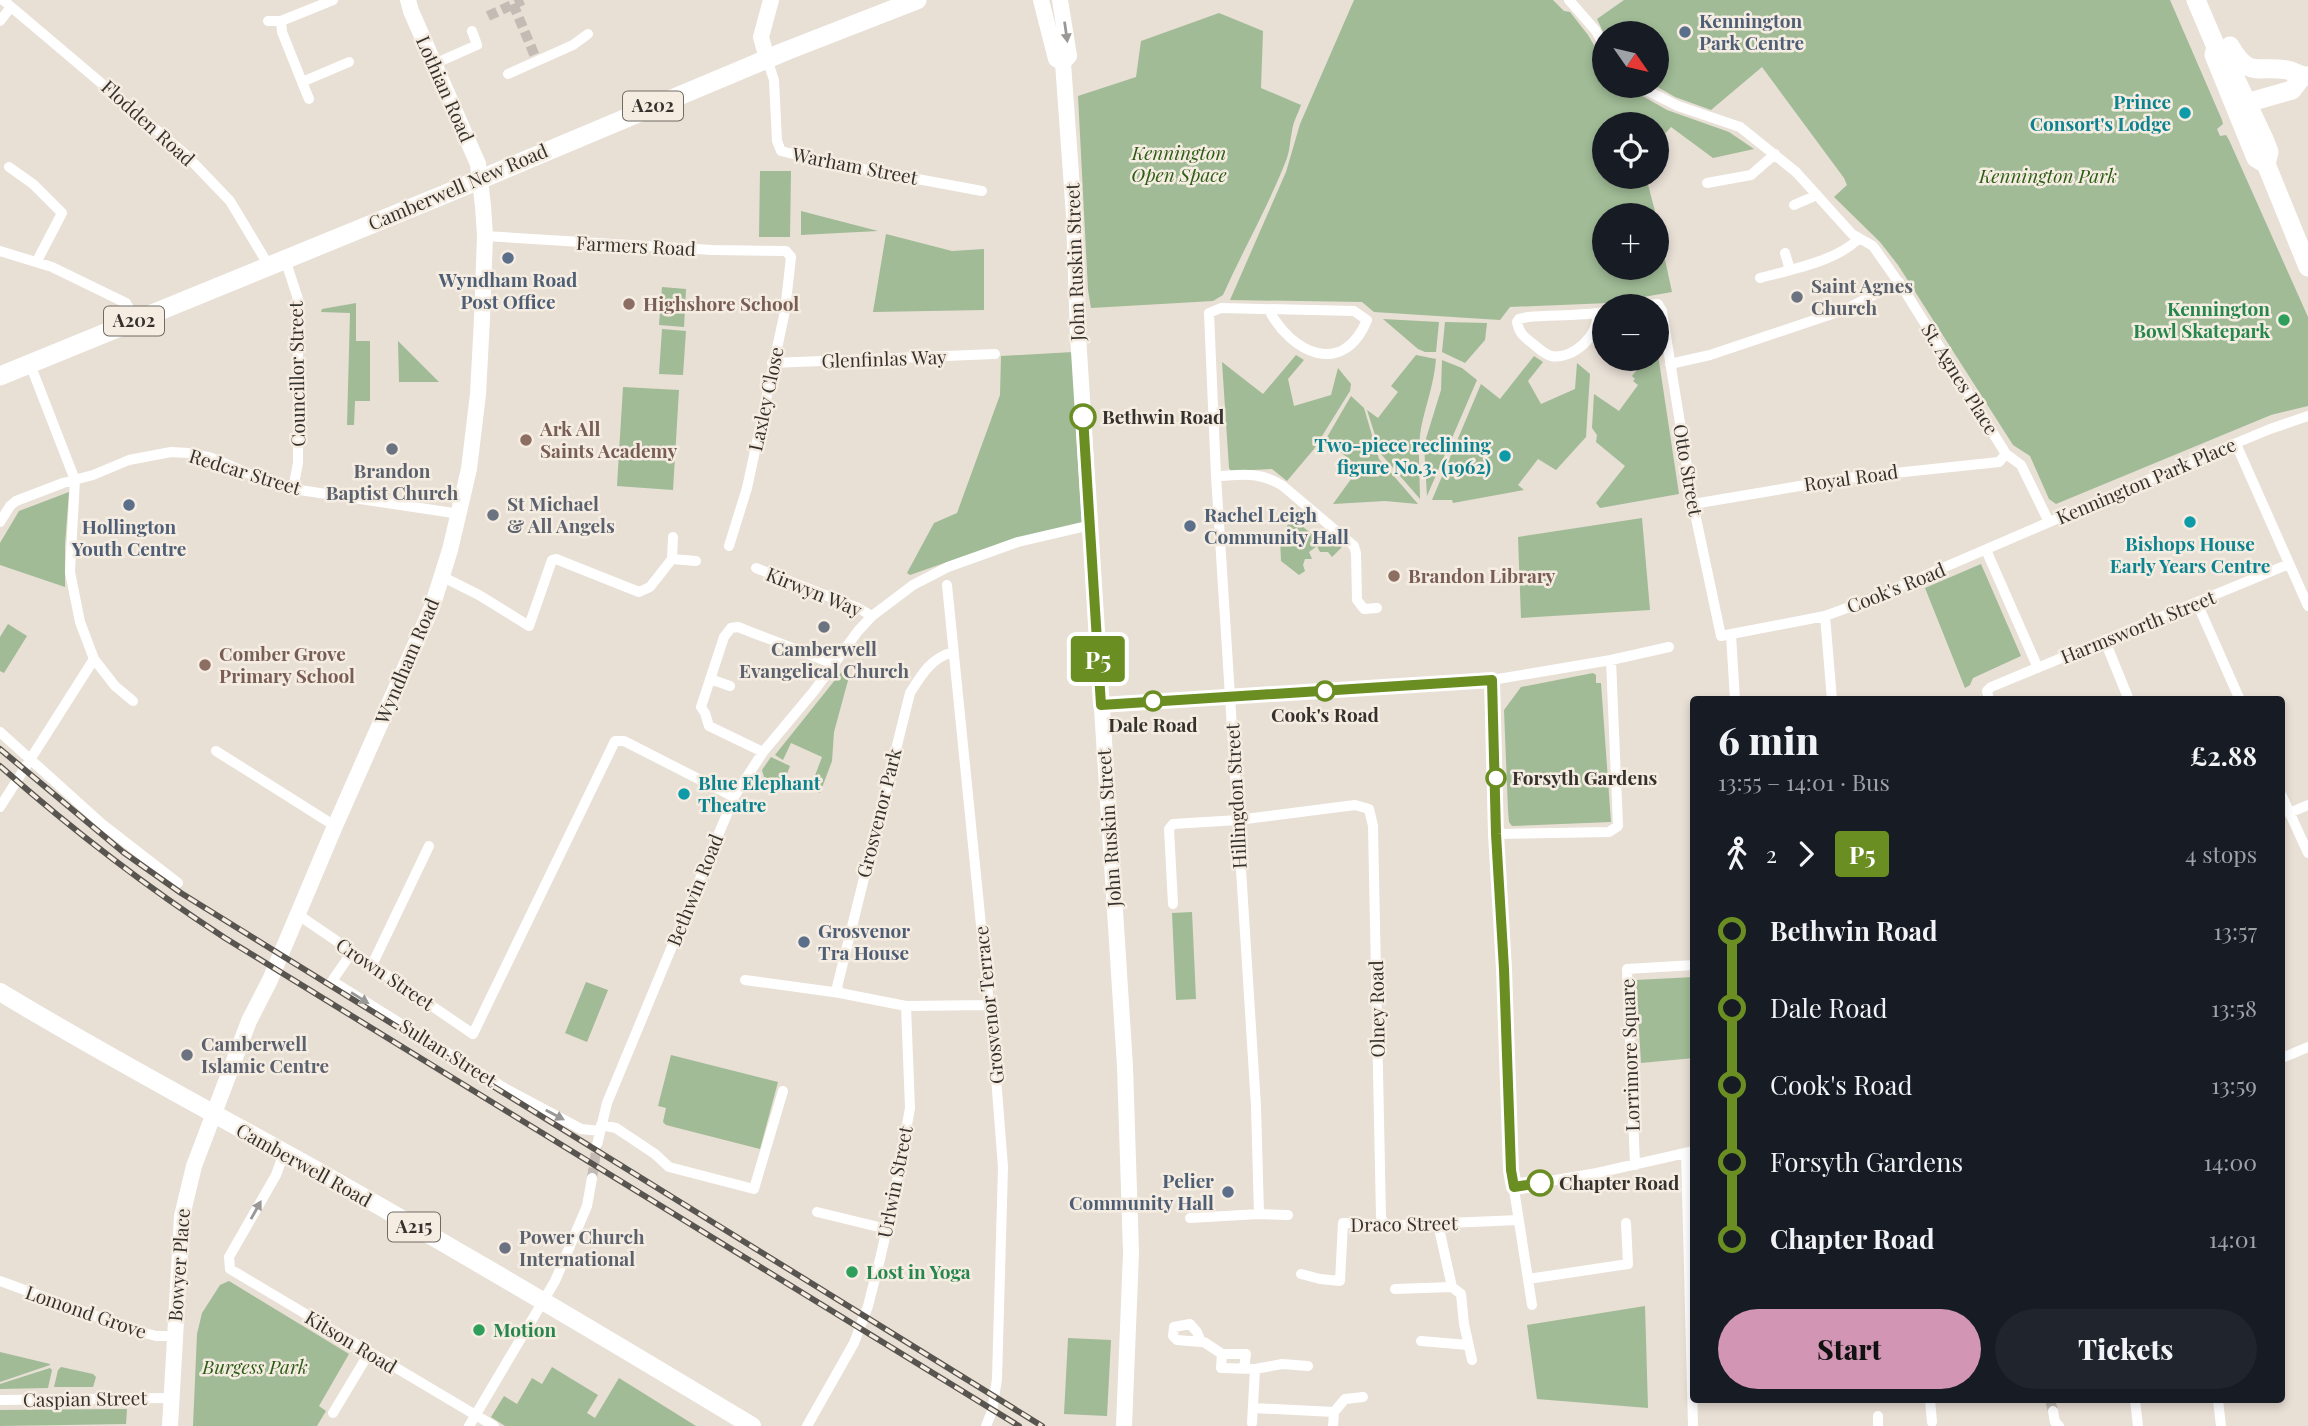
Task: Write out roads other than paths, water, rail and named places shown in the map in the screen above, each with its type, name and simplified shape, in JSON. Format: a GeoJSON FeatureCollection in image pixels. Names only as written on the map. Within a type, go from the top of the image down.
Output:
{"type":"FeatureCollection","features":[{"type":"Feature","properties":{"kind":"highway","name":"Camberwell New Road"},"geometry":{"type":"LineString","coordinates":[[0,376],[916,0]]}},
{"type":"Feature","properties":{"kind":"highway"},"geometry":{"type":"LineString","coordinates":[[2196,0],[2216,47],[2214,55],[2241,104],[2256,158],[2266,164],[2308,267]]}},
{"type":"Feature","properties":{"kind":"highway"},"geometry":{"type":"LineString","coordinates":[[2207,24],[2225,37],[2246,66],[2261,70],[2289,70],[2305,77],[2292,90],[2241,104]]}},
{"type":"Feature","properties":{"kind":"main road","name":"Camberwell Road"},"geometry":{"type":"LineString","coordinates":[[0,992],[543,1301],[752,1426]]}},
{"type":"Feature","properties":{"kind":"street"},"geometry":{"type":"LineString","coordinates":[[268,21],[281,21],[333,0]]}},
{"type":"Feature","properties":{"kind":"street","name":"Lothian Road"},"geometry":{"type":"LineString","coordinates":[[408,0],[478,164],[480,179]]}},
{"type":"Feature","properties":{"kind":"street"},"geometry":{"type":"LineString","coordinates":[[767,59],[761,37],[771,0]]}},
{"type":"Feature","properties":{"kind":"street","name":"John Ruskin Street"},"geometry":{"type":"LineString","coordinates":[[1041,0],[1056,59],[1063,63]]}},
{"type":"Feature","properties":{"kind":"street","name":"John Ruskin Street"},"geometry":{"type":"LineString","coordinates":[[1060,0],[1069,56],[1063,63]]}},
{"type":"Feature","properties":{"kind":"street"},"geometry":{"type":"LineString","coordinates":[[1569,0],[1592,25]]}},
{"type":"Feature","properties":{"kind":"street"},"geometry":{"type":"LineString","coordinates":[[0,21],[7,4]]}},
{"type":"Feature","properties":{"kind":"street","name":"Flodden Road"},"geometry":{"type":"LineString","coordinates":[[7,4],[191,160],[230,201],[277,263]]}},
{"type":"Feature","properties":{"kind":"street"},"geometry":{"type":"LineString","coordinates":[[281,21],[282,32],[309,99]]}},
{"type":"Feature","properties":{"kind":"street"},"geometry":{"type":"LineString","coordinates":[[434,64],[477,44],[472,32]]}},
{"type":"Feature","properties":{"kind":"street"},"geometry":{"type":"LineString","coordinates":[[508,74],[573,45],[588,34]]}},
{"type":"Feature","properties":{"kind":"street","name":"Warham Street"},"geometry":{"type":"LineString","coordinates":[[767,59],[774,80],[777,141],[781,151],[815,160],[982,191]]}},
{"type":"Feature","properties":{"kind":"street"},"geometry":{"type":"LineString","coordinates":[[302,82],[349,62]]}},
{"type":"Feature","properties":{"kind":"street","name":"John Ruskin Street"},"geometry":{"type":"LineString","coordinates":[[1063,63],[1067,86],[1078,336],[1126,1083],[1130,1253],[1124,1426]]}},
{"type":"Feature","properties":{"kind":"street","name":"St. Agnes Place"},"geometry":{"type":"LineString","coordinates":[[1662,98],[1740,127],[1775,154],[1852,234],[1874,246],[2006,454],[2021,465],[2049,522]]}},
{"type":"Feature","properties":{"kind":"street"},"geometry":{"type":"LineString","coordinates":[[1707,183],[1751,175],[1775,154]]}},
{"type":"Feature","properties":{"kind":"street"},"geometry":{"type":"LineString","coordinates":[[9,167],[33,184],[62,213],[37,261]]}},
{"type":"Feature","properties":{"kind":"street","name":"Wyndham Road"},"geometry":{"type":"LineString","coordinates":[[214,1115],[249,1021],[270,980],[443,577],[469,469],[478,394],[485,236],[480,179]]}},
{"type":"Feature","properties":{"kind":"street"},"geometry":{"type":"LineString","coordinates":[[1794,205],[1817,195]]}},
{"type":"Feature","properties":{"kind":"street","name":"Farmers Road"},"geometry":{"type":"LineString","coordinates":[[485,236],[686,249],[786,251]]}},
{"type":"Feature","properties":{"kind":"street"},"geometry":{"type":"LineString","coordinates":[[1760,278],[1790,270],[1848,248],[1859,238]]}},
{"type":"Feature","properties":{"kind":"street"},"geometry":{"type":"LineString","coordinates":[[0,251],[37,261],[125,303],[136,320]]}},
{"type":"Feature","properties":{"kind":"street","name":"Laxley Close"},"geometry":{"type":"LineString","coordinates":[[729,546],[747,488],[785,311],[791,257],[786,251]]}},
{"type":"Feature","properties":{"kind":"street"},"geometry":{"type":"LineString","coordinates":[[1785,253],[1790,270]]}},
{"type":"Feature","properties":{"kind":"street","name":"Councillor Street"},"geometry":{"type":"LineString","coordinates":[[277,263],[298,299],[298,452],[293,489]]}},
{"type":"Feature","properties":{"kind":"street"},"geometry":{"type":"LineString","coordinates":[[1670,365],[1710,355],[1844,310],[1899,282]]}},
{"type":"Feature","properties":{"kind":"street","name":"Hillingdon Street"},"geometry":{"type":"LineString","coordinates":[[1259,1214],[1256,1106],[1216,476],[1209,313],[1221,308],[1354,311],[1367,320],[1344,351],[1338,355],[1320,354],[1310,351],[1278,327],[1269,310]]}},
{"type":"Feature","properties":{"kind":"street"},"geometry":{"type":"LineString","coordinates":[[1601,312],[1597,327],[1583,346],[1552,356],[1522,335],[1517,322],[1520,318],[1528,317],[1601,312]]}},
{"type":"Feature","properties":{"kind":"street","name":"Glenfinlas Way"},"geometry":{"type":"LineString","coordinates":[[772,363],[995,354]]}},
{"type":"Feature","properties":{"kind":"street","name":"Otto Street"},"geometry":{"type":"LineString","coordinates":[[1669,358],[1693,504],[1726,635],[1734,696]]}},
{"type":"Feature","properties":{"kind":"street"},"geometry":{"type":"LineString","coordinates":[[30,364],[75,480],[70,572],[80,622],[94,659],[115,686],[133,701]]}},
{"type":"Feature","properties":{"kind":"street","name":"Kennington Park Place"},"geometry":{"type":"LineString","coordinates":[[1986,550],[2308,416]]}},
{"type":"Feature","properties":{"kind":"street"},"geometry":{"type":"LineString","coordinates":[[2236,444],[2308,606]]}},
{"type":"Feature","properties":{"kind":"street","name":"Redcar Street"},"geometry":{"type":"LineString","coordinates":[[0,522],[16,501],[141,456],[180,452],[212,458],[262,480],[293,489],[460,514]]}},
{"type":"Feature","properties":{"kind":"street","name":"Royal Road"},"geometry":{"type":"LineString","coordinates":[[1693,504],[1847,478],[1998,462],[2006,454]]}},
{"type":"Feature","properties":{"kind":"street"},"geometry":{"type":"LineString","coordinates":[[1216,476],[1256,474],[1283,486],[1354,546],[1357,600],[1364,609],[1377,608]]}},
{"type":"Feature","properties":{"kind":"street","name":"Bethwin Road"},"geometry":{"type":"LineString","coordinates":[[597,1145],[607,1103],[734,797],[763,752],[872,617],[913,585],[948,567],[1018,542],[1091,525]]}},
{"type":"Feature","properties":{"kind":"street"},"geometry":{"type":"LineString","coordinates":[[443,577],[479,595],[529,626],[552,560],[556,559],[639,592],[650,587],[672,559],[673,537]]}},
{"type":"Feature","properties":{"kind":"street"},"geometry":{"type":"LineString","coordinates":[[1986,550],[2038,668]]}},
{"type":"Feature","properties":{"kind":"street","name":"Cook's Road"},"geometry":{"type":"LineString","coordinates":[[1726,635],[1825,615],[1867,601],[1986,550]]}},
{"type":"Feature","properties":{"kind":"street"},"geometry":{"type":"LineString","coordinates":[[672,559],[696,561]]}},
{"type":"Feature","properties":{"kind":"street","name":"Harmsworth Street"},"geometry":{"type":"LineString","coordinates":[[1988,695],[1991,687],[2290,564]]}},
{"type":"Feature","properties":{"kind":"street","name":"Kirwyn Way"},"geometry":{"type":"LineString","coordinates":[[756,568],[859,608],[872,617]]}},
{"type":"Feature","properties":{"kind":"street","name":"Grosvenor Terrace"},"geometry":{"type":"LineString","coordinates":[[947,585],[1003,1167],[997,1379],[992,1411],[986,1426]]}},
{"type":"Feature","properties":{"kind":"street"},"geometry":{"type":"LineString","coordinates":[[2197,603],[2237,696]]}},
{"type":"Feature","properties":{"kind":"street"},"geometry":{"type":"LineString","coordinates":[[1825,615],[1832,696]]}},
{"type":"Feature","properties":{"kind":"street"},"geometry":{"type":"LineString","coordinates":[[763,752],[709,726],[701,707],[724,637],[735,627],[834,664]]}},
{"type":"Feature","properties":{"kind":"street"},"geometry":{"type":"LineString","coordinates":[[2105,641],[2127,696]]}},
{"type":"Feature","properties":{"kind":"street"},"geometry":{"type":"LineString","coordinates":[[1101,705],[1492,680],[1611,660],[1669,647]]}},
{"type":"Feature","properties":{"kind":"street","name":"Grosvenor Park"},"geometry":{"type":"LineString","coordinates":[[840,993],[837,987],[846,946],[910,693],[931,662],[953,652]]}},
{"type":"Feature","properties":{"kind":"street"},"geometry":{"type":"LineString","coordinates":[[0,807],[94,659]]}},
{"type":"Feature","properties":{"kind":"street"},"geometry":{"type":"LineString","coordinates":[[1496,834],[1609,832],[1618,826],[1611,660]]}},
{"type":"Feature","properties":{"kind":"street"},"geometry":{"type":"LineString","coordinates":[[710,679],[730,686]]}},
{"type":"Feature","properties":{"kind":"street"},"geometry":{"type":"LineString","coordinates":[[1492,680],[1511,1170],[1532,1305]]}},
{"type":"Feature","properties":{"kind":"street"},"geometry":{"type":"LineString","coordinates":[[0,732],[102,824],[178,883]]}},
{"type":"Feature","properties":{"kind":"street","name":"Sultan Street"},"geometry":{"type":"LineString","coordinates":[[473,1034],[615,741],[624,741],[734,797]]}},
{"type":"Feature","properties":{"kind":"street"},"geometry":{"type":"LineString","coordinates":[[216,751],[335,826]]}},
{"type":"Feature","properties":{"kind":"street"},"geometry":{"type":"LineString","coordinates":[[2285,803],[2308,853]]}},
{"type":"Feature","properties":{"kind":"street"},"geometry":{"type":"LineString","coordinates":[[2289,813],[2308,804]]}},
{"type":"Feature","properties":{"kind":"street","name":"Olney Road"},"geometry":{"type":"LineString","coordinates":[[1238,820],[1355,805],[1369,809],[1373,826],[1381,1217],[1384,1225]]}},
{"type":"Feature","properties":{"kind":"street"},"geometry":{"type":"LineString","coordinates":[[1174,904],[1168,829],[1173,824],[1238,820]]}},
{"type":"Feature","properties":{"kind":"street"},"geometry":{"type":"LineString","coordinates":[[372,965],[429,846]]}},
{"type":"Feature","properties":{"kind":"street","name":"Crown Street"},"geometry":{"type":"LineString","coordinates":[[297,914],[473,1034]]}},
{"type":"Feature","properties":{"kind":"street","name":"Sultan Street"},"geometry":{"type":"LineString","coordinates":[[352,952],[332,981],[506,1089],[581,1129],[600,1128]]}},
{"type":"Feature","properties":{"kind":"street","name":"Lorrimore Square"},"geometry":{"type":"LineString","coordinates":[[1635,1166],[1627,970],[1690,965]]}},
{"type":"Feature","properties":{"kind":"street"},"geometry":{"type":"LineString","coordinates":[[745,980],[840,993],[906,1006],[989,1005]]}},
{"type":"Feature","properties":{"kind":"street","name":"Urlwin Street"},"geometry":{"type":"LineString","coordinates":[[807,1426],[862,1325],[887,1230],[910,1108],[906,1006]]}},
{"type":"Feature","properties":{"kind":"street"},"geometry":{"type":"LineString","coordinates":[[2285,1057],[2308,1048]]}},
{"type":"Feature","properties":{"kind":"street"},"geometry":{"type":"LineString","coordinates":[[600,1128],[616,1128],[654,1153],[669,1167],[754,1189],[783,1091]]}},
{"type":"Feature","properties":{"kind":"street","name":"Bowyer Place"},"geometry":{"type":"LineString","coordinates":[[170,1426],[184,1200],[214,1115]]}},
{"type":"Feature","properties":{"kind":"street"},"geometry":{"type":"LineString","coordinates":[[1514,1187],[1635,1166],[1690,1152]]}},
{"type":"Feature","properties":{"kind":"street","name":"Kitson Road"},"geometry":{"type":"LineString","coordinates":[[284,1153],[276,1175],[229,1257],[232,1272],[494,1426]]}},
{"type":"Feature","properties":{"kind":"street"},"geometry":{"type":"LineString","coordinates":[[469,1426],[555,1281],[587,1206],[592,1178]]}},
{"type":"Feature","properties":{"kind":"street"},"geometry":{"type":"LineString","coordinates":[[817,1212],[887,1230]]}},
{"type":"Feature","properties":{"kind":"street"},"geometry":{"type":"LineString","coordinates":[[1190,1218],[1288,1215]]}},
{"type":"Feature","properties":{"kind":"street","name":"Draco Street"},"geometry":{"type":"LineString","coordinates":[[1301,1274],[1340,1281],[1343,1223],[1384,1225],[1519,1220]]}},
{"type":"Feature","properties":{"kind":"street"},"geometry":{"type":"LineString","coordinates":[[1528,1279],[1628,1264],[1626,1223]]}},
{"type":"Feature","properties":{"kind":"street"},"geometry":{"type":"LineString","coordinates":[[1438,1224],[1452,1287],[1461,1294],[1472,1360]]}},
{"type":"Feature","properties":{"kind":"street","name":"Lomond Grove"},"geometry":{"type":"LineString","coordinates":[[0,1281],[134,1330],[156,1336],[174,1336]]}},
{"type":"Feature","properties":{"kind":"street"},"geometry":{"type":"LineString","coordinates":[[1395,1289],[1452,1287]]}},
{"type":"Feature","properties":{"kind":"street"},"geometry":{"type":"LineString","coordinates":[[1421,1341],[1468,1345]]}},
{"type":"Feature","properties":{"kind":"street"},"geometry":{"type":"LineString","coordinates":[[1201,1342],[1222,1354],[1221,1368],[1282,1364],[1308,1366]]}},
{"type":"Feature","properties":{"kind":"street"},"geometry":{"type":"LineString","coordinates":[[333,1413],[369,1353]]}},
{"type":"Feature","properties":{"kind":"street"},"geometry":{"type":"LineString","coordinates":[[1249,1368],[1252,1423]]}},
{"type":"Feature","properties":{"kind":"street"},"geometry":{"type":"LineString","coordinates":[[1334,1426],[1334,1412],[1345,1399],[1363,1397]]}},
{"type":"Feature","properties":{"kind":"street","name":"Caspian Street"},"geometry":{"type":"LineString","coordinates":[[0,1400],[170,1398]]}},
{"type":"Feature","properties":{"kind":"street"},"geometry":{"type":"LineString","coordinates":[[1693,1403],[1693,1426]]}},
{"type":"Feature","properties":{"kind":"street"},"geometry":{"type":"LineString","coordinates":[[1930,1403],[1932,1422]]}},
{"type":"Feature","properties":{"kind":"street"},"geometry":{"type":"LineString","coordinates":[[2135,1403],[2138,1426]]}},
{"type":"Feature","properties":{"kind":"street"},"geometry":{"type":"LineString","coordinates":[[2218,1403],[2221,1426]]}},
{"type":"Feature","properties":{"kind":"street"},"geometry":{"type":"LineString","coordinates":[[1253,1408],[1334,1412]]}},
{"type":"Feature","properties":{"kind":"street"},"geometry":{"type":"LineString","coordinates":[[2053,1411],[2055,1422],[2059,1426]]}},
{"type":"Feature","properties":{"kind":"tunnel"},"geometry":{"type":"LineString","coordinates":[[488,16],[523,0]]}},
{"type":"Feature","properties":{"kind":"tunnel"},"geometry":{"type":"LineString","coordinates":[[513,4],[537,61]]}},
{"type":"Feature","properties":{"kind":"tunnel"},"geometry":{"type":"LineString","coordinates":[[592,1178],[597,1145]]}},
{"type":"Feature","properties":{"kind":"tunnel"},"geometry":{"type":"LineString","coordinates":[[2051,1403],[2053,1411]]}},
{"type":"Feature","properties":{"kind":"railway"},"geometry":{"type":"LineString","coordinates":[[0,749],[123,852],[181,893],[1042,1426]]}},
{"type":"Feature","properties":{"kind":"railway"},"geometry":{"type":"LineString","coordinates":[[0,766],[109,856],[225,938],[1019,1426]]}},
{"type":"Feature","properties":{"kind":"place","name":"Kennington Park Centre"},"geometry":{"type":"Point","coordinates":[1685,32]}},
{"type":"Feature","properties":{"kind":"place","name":"Prince Consort's Lodge"},"geometry":{"type":"Point","coordinates":[2185,113]}},
{"type":"Feature","properties":{"kind":"place","name":"Wyndham Road Post Office"},"geometry":{"type":"Point","coordinates":[508,258]}},
{"type":"Feature","properties":{"kind":"place","name":"Saint Agnes Church"},"geometry":{"type":"Point","coordinates":[1797,297]}},
{"type":"Feature","properties":{"kind":"place","name":"Highshore School"},"geometry":{"type":"Point","coordinates":[629,304]}},
{"type":"Feature","properties":{"kind":"place","name":"Kennington Bowl Skatepark"},"geometry":{"type":"Point","coordinates":[2284,320]}},
{"type":"Feature","properties":{"kind":"place","name":"Bethwin Road"},"geometry":{"type":"Point","coordinates":[1083,417]}},
{"type":"Feature","properties":{"kind":"place","name":"Ark All Saints Academy"},"geometry":{"type":"Point","coordinates":[526,440]}},
{"type":"Feature","properties":{"kind":"place","name":"Brandon Baptist Church"},"geometry":{"type":"Point","coordinates":[392,449]}},
{"type":"Feature","properties":{"kind":"place","name":"Two-piece reclining figure No.3. (1962)"},"geometry":{"type":"Point","coordinates":[1505,456]}},
{"type":"Feature","properties":{"kind":"place","name":"Hollington Youth Centre"},"geometry":{"type":"Point","coordinates":[129,505]}},
{"type":"Feature","properties":{"kind":"place","name":"St Michael & All Angels"},"geometry":{"type":"Point","coordinates":[493,515]}},
{"type":"Feature","properties":{"kind":"place","name":"Bishops House Early Years Centre"},"geometry":{"type":"Point","coordinates":[2190,522]}},
{"type":"Feature","properties":{"kind":"place","name":"Rachel Leigh Community Hall"},"geometry":{"type":"Point","coordinates":[1190,526]}},
{"type":"Feature","properties":{"kind":"place","name":"Brandon Library"},"geometry":{"type":"Point","coordinates":[1394,576]}},
{"type":"Feature","properties":{"kind":"place","name":"Camberwell Evangelical Church"},"geometry":{"type":"Point","coordinates":[824,627]}},
{"type":"Feature","properties":{"kind":"place","name":"Comber Grove Primary School"},"geometry":{"type":"Point","coordinates":[205,665]}},
{"type":"Feature","properties":{"kind":"place","name":"Cook's Road"},"geometry":{"type":"Point","coordinates":[1325,691]}},
{"type":"Feature","properties":{"kind":"place","name":"Dale Road"},"geometry":{"type":"Point","coordinates":[1153,701]}},
{"type":"Feature","properties":{"kind":"place","name":"Forsyth Gardens"},"geometry":{"type":"Point","coordinates":[1496,778]}},
{"type":"Feature","properties":{"kind":"place","name":"Blue Elephant Theatre"},"geometry":{"type":"Point","coordinates":[684,794]}},
{"type":"Feature","properties":{"kind":"place","name":"Grosvenor Tra House"},"geometry":{"type":"Point","coordinates":[804,942]}},
{"type":"Feature","properties":{"kind":"place","name":"Camberwell Islamic Centre"},"geometry":{"type":"Point","coordinates":[187,1055]}},
{"type":"Feature","properties":{"kind":"place","name":"Chapter Road"},"geometry":{"type":"Point","coordinates":[1540,1183]}},
{"type":"Feature","properties":{"kind":"place","name":"Pelier Community Hall"},"geometry":{"type":"Point","coordinates":[1228,1192]}},
{"type":"Feature","properties":{"kind":"place","name":"Power Church International"},"geometry":{"type":"Point","coordinates":[505,1248]}},
{"type":"Feature","properties":{"kind":"place","name":"Lost in Yoga"},"geometry":{"type":"Point","coordinates":[852,1272]}},
{"type":"Feature","properties":{"kind":"place","name":"Motion"},"geometry":{"type":"Point","coordinates":[479,1330]}},
{"type":"Feature","properties":{"kind":"park label","name":"Kennington Open Space"},"geometry":{"type":"Point","coordinates":[1179,164]}},
{"type":"Feature","properties":{"kind":"park label","name":"Kennington Park"},"geometry":{"type":"Point","coordinates":[2048,176]}},
{"type":"Feature","properties":{"kind":"park label","name":"Burgess Park"},"geometry":{"type":"Point","coordinates":[255,1367]}}]}
